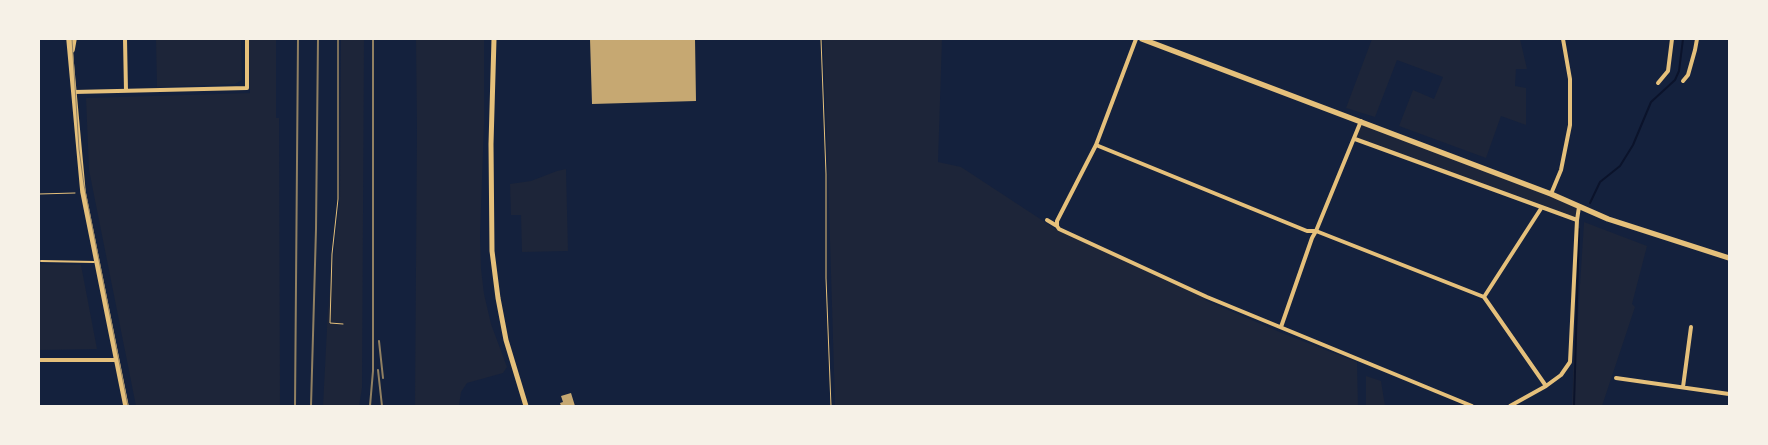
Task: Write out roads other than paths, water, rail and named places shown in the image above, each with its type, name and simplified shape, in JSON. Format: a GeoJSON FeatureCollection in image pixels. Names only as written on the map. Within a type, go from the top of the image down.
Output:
{"type":"FeatureCollection","features":[{"type":"Feature","properties":{"kind":"main road"},"geometry":{"type":"LineString","coordinates":[[69,39],[83,192],[126,406]]}},
{"type":"Feature","properties":{"kind":"main road"},"geometry":{"type":"LineString","coordinates":[[71,57],[74,39]]}},
{"type":"Feature","properties":{"kind":"main road"},"geometry":{"type":"LineString","coordinates":[[1142,39],[1361,121],[1643,231],[1729,258]]}},
{"type":"Feature","properties":{"kind":"street"},"geometry":{"type":"LineString","coordinates":[[125,39],[126,91]]}},
{"type":"Feature","properties":{"kind":"street"},"geometry":{"type":"LineString","coordinates":[[73,92],[247,88],[247,39]]}},
{"type":"Feature","properties":{"kind":"street"},"geometry":{"type":"LineString","coordinates":[[494,39],[490,144],[492,251],[506,340],[526,406]]}},
{"type":"Feature","properties":{"kind":"street"},"geometry":{"type":"LineString","coordinates":[[1057,226],[1057,221],[1096,145],[1136,39]]}},
{"type":"Feature","properties":{"kind":"street"},"geometry":{"type":"LineString","coordinates":[[1551,194],[1561,170],[1570,125],[1570,78],[1563,39]]}},
{"type":"Feature","properties":{"kind":"street"},"geometry":{"type":"LineString","coordinates":[[1658,83],[1668,72],[1672,39]]}},
{"type":"Feature","properties":{"kind":"street"},"geometry":{"type":"LineString","coordinates":[[1683,81],[1688,75],[1697,39]]}},
{"type":"Feature","properties":{"kind":"street"},"geometry":{"type":"LineString","coordinates":[[1281,327],[1312,238],[1361,121]]}},
{"type":"Feature","properties":{"kind":"street"},"geometry":{"type":"LineString","coordinates":[[1355,139],[1577,220]]}},
{"type":"Feature","properties":{"kind":"street"},"geometry":{"type":"LineString","coordinates":[[1096,145],[1307,231],[1316,231],[1484,296],[1546,386]]}},
{"type":"Feature","properties":{"kind":"street"},"geometry":{"type":"LineString","coordinates":[[1484,296],[1542,207]]}},
{"type":"Feature","properties":{"kind":"street"},"geometry":{"type":"LineString","coordinates":[[1510,406],[1561,376],[1570,362],[1579,207]]}},
{"type":"Feature","properties":{"kind":"street"},"geometry":{"type":"LineString","coordinates":[[1047,220],[1059,228],[1155,274],[1472,406]]}},
{"type":"Feature","properties":{"kind":"street"},"geometry":{"type":"LineString","coordinates":[[1683,387],[1691,327]]}},
{"type":"Feature","properties":{"kind":"street"},"geometry":{"type":"LineString","coordinates":[[39,360],[116,360]]}},
{"type":"Feature","properties":{"kind":"street"},"geometry":{"type":"LineString","coordinates":[[1616,378],[1729,394]]}},
{"type":"Feature","properties":{"kind":"lane"},"geometry":{"type":"LineString","coordinates":[[41,261],[97,262]]}},
{"type":"Feature","properties":{"kind":"waterway"},"geometry":{"type":"LineString","coordinates":[[1590,203],[1600,182],[1620,166],[1633,145],[1651,102],[1675,80],[1679,71],[1683,39]]}},
{"type":"Feature","properties":{"kind":"waterway"},"geometry":{"type":"LineString","coordinates":[[1574,406],[1579,229]]}},
{"type":"Feature","properties":{"kind":"tram line"},"geometry":{"type":"LineString","coordinates":[[72,39],[79,149],[84,185],[128,406]]}},
{"type":"Feature","properties":{"kind":"railway"},"geometry":{"type":"LineString","coordinates":[[295,406],[298,39]]}},
{"type":"Feature","properties":{"kind":"railway"},"geometry":{"type":"LineString","coordinates":[[311,406],[316,229],[318,39]]}},
{"type":"Feature","properties":{"kind":"railway"},"geometry":{"type":"LineString","coordinates":[[370,406],[373,371],[373,39]]}},
{"type":"Feature","properties":{"kind":"railway"},"geometry":{"type":"LineString","coordinates":[[379,341],[383,378]]}},
{"type":"Feature","properties":{"kind":"railway"},"geometry":{"type":"LineString","coordinates":[[378,370],[382,406]]}}]}
